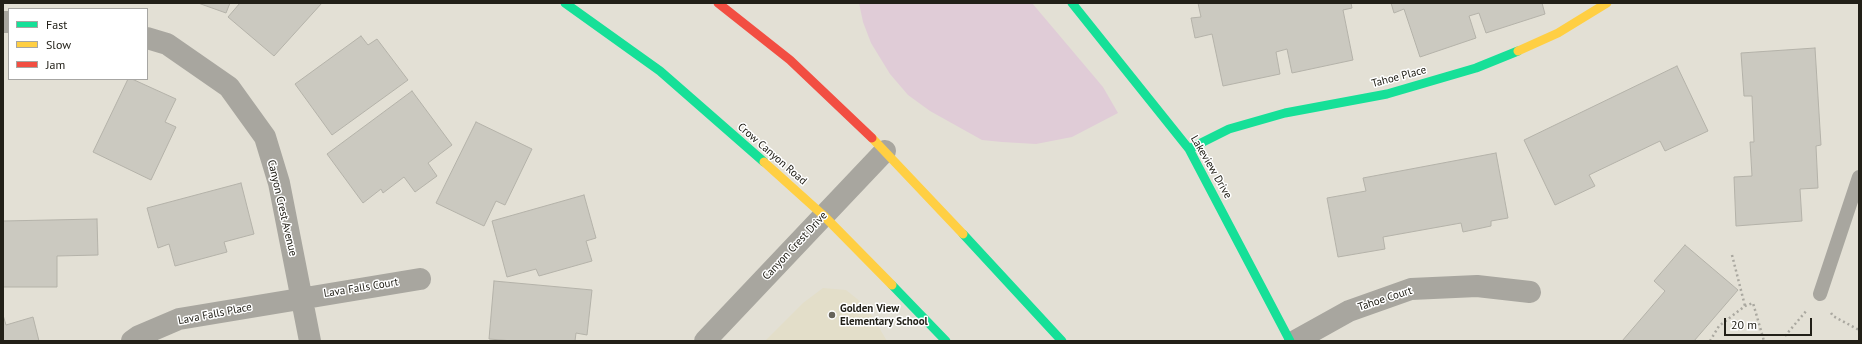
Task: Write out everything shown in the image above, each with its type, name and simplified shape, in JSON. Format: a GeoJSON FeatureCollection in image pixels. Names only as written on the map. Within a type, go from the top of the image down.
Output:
{"type":"FeatureCollection","features":[{"type":"Feature","properties":{"kind":"main road","name":"Crow Canyon Road"},"geometry":{"type":"LineString","coordinates":[[565,3],[660,71],[824,216],[946,341]]}},
{"type":"Feature","properties":{"kind":"main road"},"geometry":{"type":"LineString","coordinates":[[718,3],[790,60],[884,151],[1062,341]]}},
{"type":"Feature","properties":{"kind":"main road","name":"Lakeview Drive"},"geometry":{"type":"LineString","coordinates":[[1072,3],[1189,149],[1290,341]]}},
{"type":"Feature","properties":{"kind":"main road","name":"Tahoe Place"},"geometry":{"type":"LineString","coordinates":[[1189,149],[1229,129],[1285,113],[1387,94],[1476,68],[1517,52],[1558,33],[1607,3]]}},
{"type":"Feature","properties":{"kind":"street","name":"Canyon Crest Avenue"},"geometry":{"type":"LineString","coordinates":[[148,38],[166,44],[229,87],[265,137],[279,183],[310,341]]}},
{"type":"Feature","properties":{"kind":"street","name":"Canyon Crest Drive"},"geometry":{"type":"LineString","coordinates":[[705,341],[884,151]]}},
{"type":"Feature","properties":{"kind":"street","name":"Lava Falls Court"},"geometry":{"type":"LineString","coordinates":[[301,298],[420,279]]}},
{"type":"Feature","properties":{"kind":"street","name":"Tahoe Court"},"geometry":{"type":"LineString","coordinates":[[1295,341],[1349,311],[1411,289],[1478,286],[1530,292]]}},
{"type":"Feature","properties":{"kind":"street","name":"Lava Falls Place"},"geometry":{"type":"LineString","coordinates":[[132,341],[139,336],[179,319],[301,298]]}},
{"type":"Feature","properties":{"kind":"lane"},"geometry":{"type":"LineString","coordinates":[[1820,294],[1859,177]]}},
{"type":"Feature","properties":{"kind":"path"},"geometry":{"type":"LineString","coordinates":[[1732,255],[1745,306]]}},
{"type":"Feature","properties":{"kind":"path"},"geometry":{"type":"LineString","coordinates":[[1785,336],[1820,294],[1833,316],[1859,330]]}},
{"type":"Feature","properties":{"kind":"path"},"geometry":{"type":"LineString","coordinates":[[1710,341],[1720,326],[1745,306],[1753,303],[1764,341]]}},
{"type":"Feature","properties":{"kind":"shaded area"},"geometry":{"type":"Polygon","coordinates":[[[859,3],[1032,3],[1103,87],[1118,113],[1072,137],[1036,144],[982,140],[930,111],[908,95],[890,74],[871,43],[863,22],[859,3]]]}},
{"type":"Feature","properties":{"kind":"shaded area","name":"Golden View Elementary School"},"geometry":{"type":"Polygon","coordinates":[[[823,288],[846,290],[866,306],[887,341],[765,341],[803,303],[823,288]]]}},
{"type":"Feature","properties":{"kind":"building"},"geometry":{"type":"Polygon","coordinates":[[[198,3],[230,3],[226,13],[198,3]]]}},
{"type":"Feature","properties":{"kind":"building"},"geometry":{"type":"Polygon","coordinates":[[[240,3],[322,3],[274,56],[228,17],[240,3]]]}},
{"type":"Feature","properties":{"kind":"building"},"geometry":{"type":"Polygon","coordinates":[[[1198,3],[1351,3],[1352,8],[1343,10],[1353,60],[1292,73],[1287,49],[1276,52],[1280,74],[1223,86],[1212,34],[1195,38],[1191,18],[1201,17],[1198,3]]]}},
{"type":"Feature","properties":{"kind":"building"},"geometry":{"type":"Polygon","coordinates":[[[1391,3],[1542,3],[1545,14],[1486,33],[1479,13],[1469,16],[1476,38],[1420,57],[1404,9],[1394,13],[1391,3]]]}},
{"type":"Feature","properties":{"kind":"building"},"geometry":{"type":"Polygon","coordinates":[[[361,36],[368,45],[377,39],[408,80],[332,135],[295,84],[361,36]]]}},
{"type":"Feature","properties":{"kind":"building"},"geometry":{"type":"Polygon","coordinates":[[[1815,48],[1821,145],[1816,146],[1818,188],[1800,189],[1802,221],[1736,226],[1734,177],[1752,176],[1750,142],[1754,142],[1752,96],[1744,96],[1741,53],[1815,48]]]}},
{"type":"Feature","properties":{"kind":"building"},"geometry":{"type":"Polygon","coordinates":[[[1677,66],[1708,131],[1665,151],[1660,141],[1589,175],[1595,186],[1555,205],[1524,140],[1677,66]]]}},
{"type":"Feature","properties":{"kind":"building"},"geometry":{"type":"Polygon","coordinates":[[[128,80],[134,80],[176,99],[165,122],[176,127],[151,180],[93,152],[128,80]]]}},
{"type":"Feature","properties":{"kind":"building"},"geometry":{"type":"Polygon","coordinates":[[[412,91],[452,145],[428,163],[437,176],[415,192],[404,177],[383,193],[381,189],[363,203],[327,154],[412,91]]]}},
{"type":"Feature","properties":{"kind":"building"},"geometry":{"type":"Polygon","coordinates":[[[476,122],[532,149],[505,205],[496,201],[484,226],[436,203],[476,122]]]}},
{"type":"Feature","properties":{"kind":"building"},"geometry":{"type":"Polygon","coordinates":[[[1496,153],[1508,218],[1491,221],[1491,226],[1463,232],[1461,223],[1383,237],[1385,249],[1338,257],[1327,198],[1366,191],[1363,178],[1496,153]]]}},
{"type":"Feature","properties":{"kind":"building"},"geometry":{"type":"Polygon","coordinates":[[[241,183],[254,234],[224,242],[227,252],[175,266],[169,244],[158,248],[147,208],[241,183]]]}},
{"type":"Feature","properties":{"kind":"building"},"geometry":{"type":"Polygon","coordinates":[[[584,195],[596,238],[586,241],[592,261],[539,276],[536,269],[507,277],[492,221],[584,195]]]}},
{"type":"Feature","properties":{"kind":"building"},"geometry":{"type":"Polygon","coordinates":[[[97,219],[98,255],[57,256],[57,287],[3,287],[3,221],[97,219]]]}},
{"type":"Feature","properties":{"kind":"building"},"geometry":{"type":"Polygon","coordinates":[[[1685,245],[1738,290],[1694,341],[1622,341],[1665,291],[1654,281],[1685,245]]]}},
{"type":"Feature","properties":{"kind":"building"},"geometry":{"type":"Polygon","coordinates":[[[494,281],[592,290],[587,335],[576,333],[575,341],[513,341],[489,339],[494,281]]]}},
{"type":"Feature","properties":{"kind":"building"},"geometry":{"type":"Polygon","coordinates":[[[3,315],[6,325],[33,317],[39,341],[3,341],[3,315]]]}},
{"type":"Feature","properties":{"kind":"traffic: fast"},"geometry":{"type":"LineString","coordinates":[[565,3],[660,71],[764,162]]}},
{"type":"Feature","properties":{"kind":"traffic: fast"},"geometry":{"type":"LineString","coordinates":[[1072,3],[1189,149],[1290,341]]}},
{"type":"Feature","properties":{"kind":"traffic: fast"},"geometry":{"type":"LineString","coordinates":[[1189,149],[1229,129],[1285,113],[1387,94],[1476,68],[1518,51]]}},
{"type":"Feature","properties":{"kind":"traffic: fast"},"geometry":{"type":"LineString","coordinates":[[963,234],[1062,341]]}},
{"type":"Feature","properties":{"kind":"traffic: fast"},"geometry":{"type":"LineString","coordinates":[[892,285],[946,341]]}},
{"type":"Feature","properties":{"kind":"traffic: slow"},"geometry":{"type":"LineString","coordinates":[[1518,51],[1558,33],[1607,3]]}},
{"type":"Feature","properties":{"kind":"traffic: slow"},"geometry":{"type":"LineString","coordinates":[[872,138],[963,234]]}},
{"type":"Feature","properties":{"kind":"traffic: slow"},"geometry":{"type":"LineString","coordinates":[[764,162],[824,216],[892,285]]}},
{"type":"Feature","properties":{"kind":"traffic: jam"},"geometry":{"type":"LineString","coordinates":[[718,3],[790,60],[872,138]]}},
{"type":"Feature","properties":{"kind":"place","name":"Golden View Elementary School"},"geometry":{"type":"Point","coordinates":[832,315]}}]}
